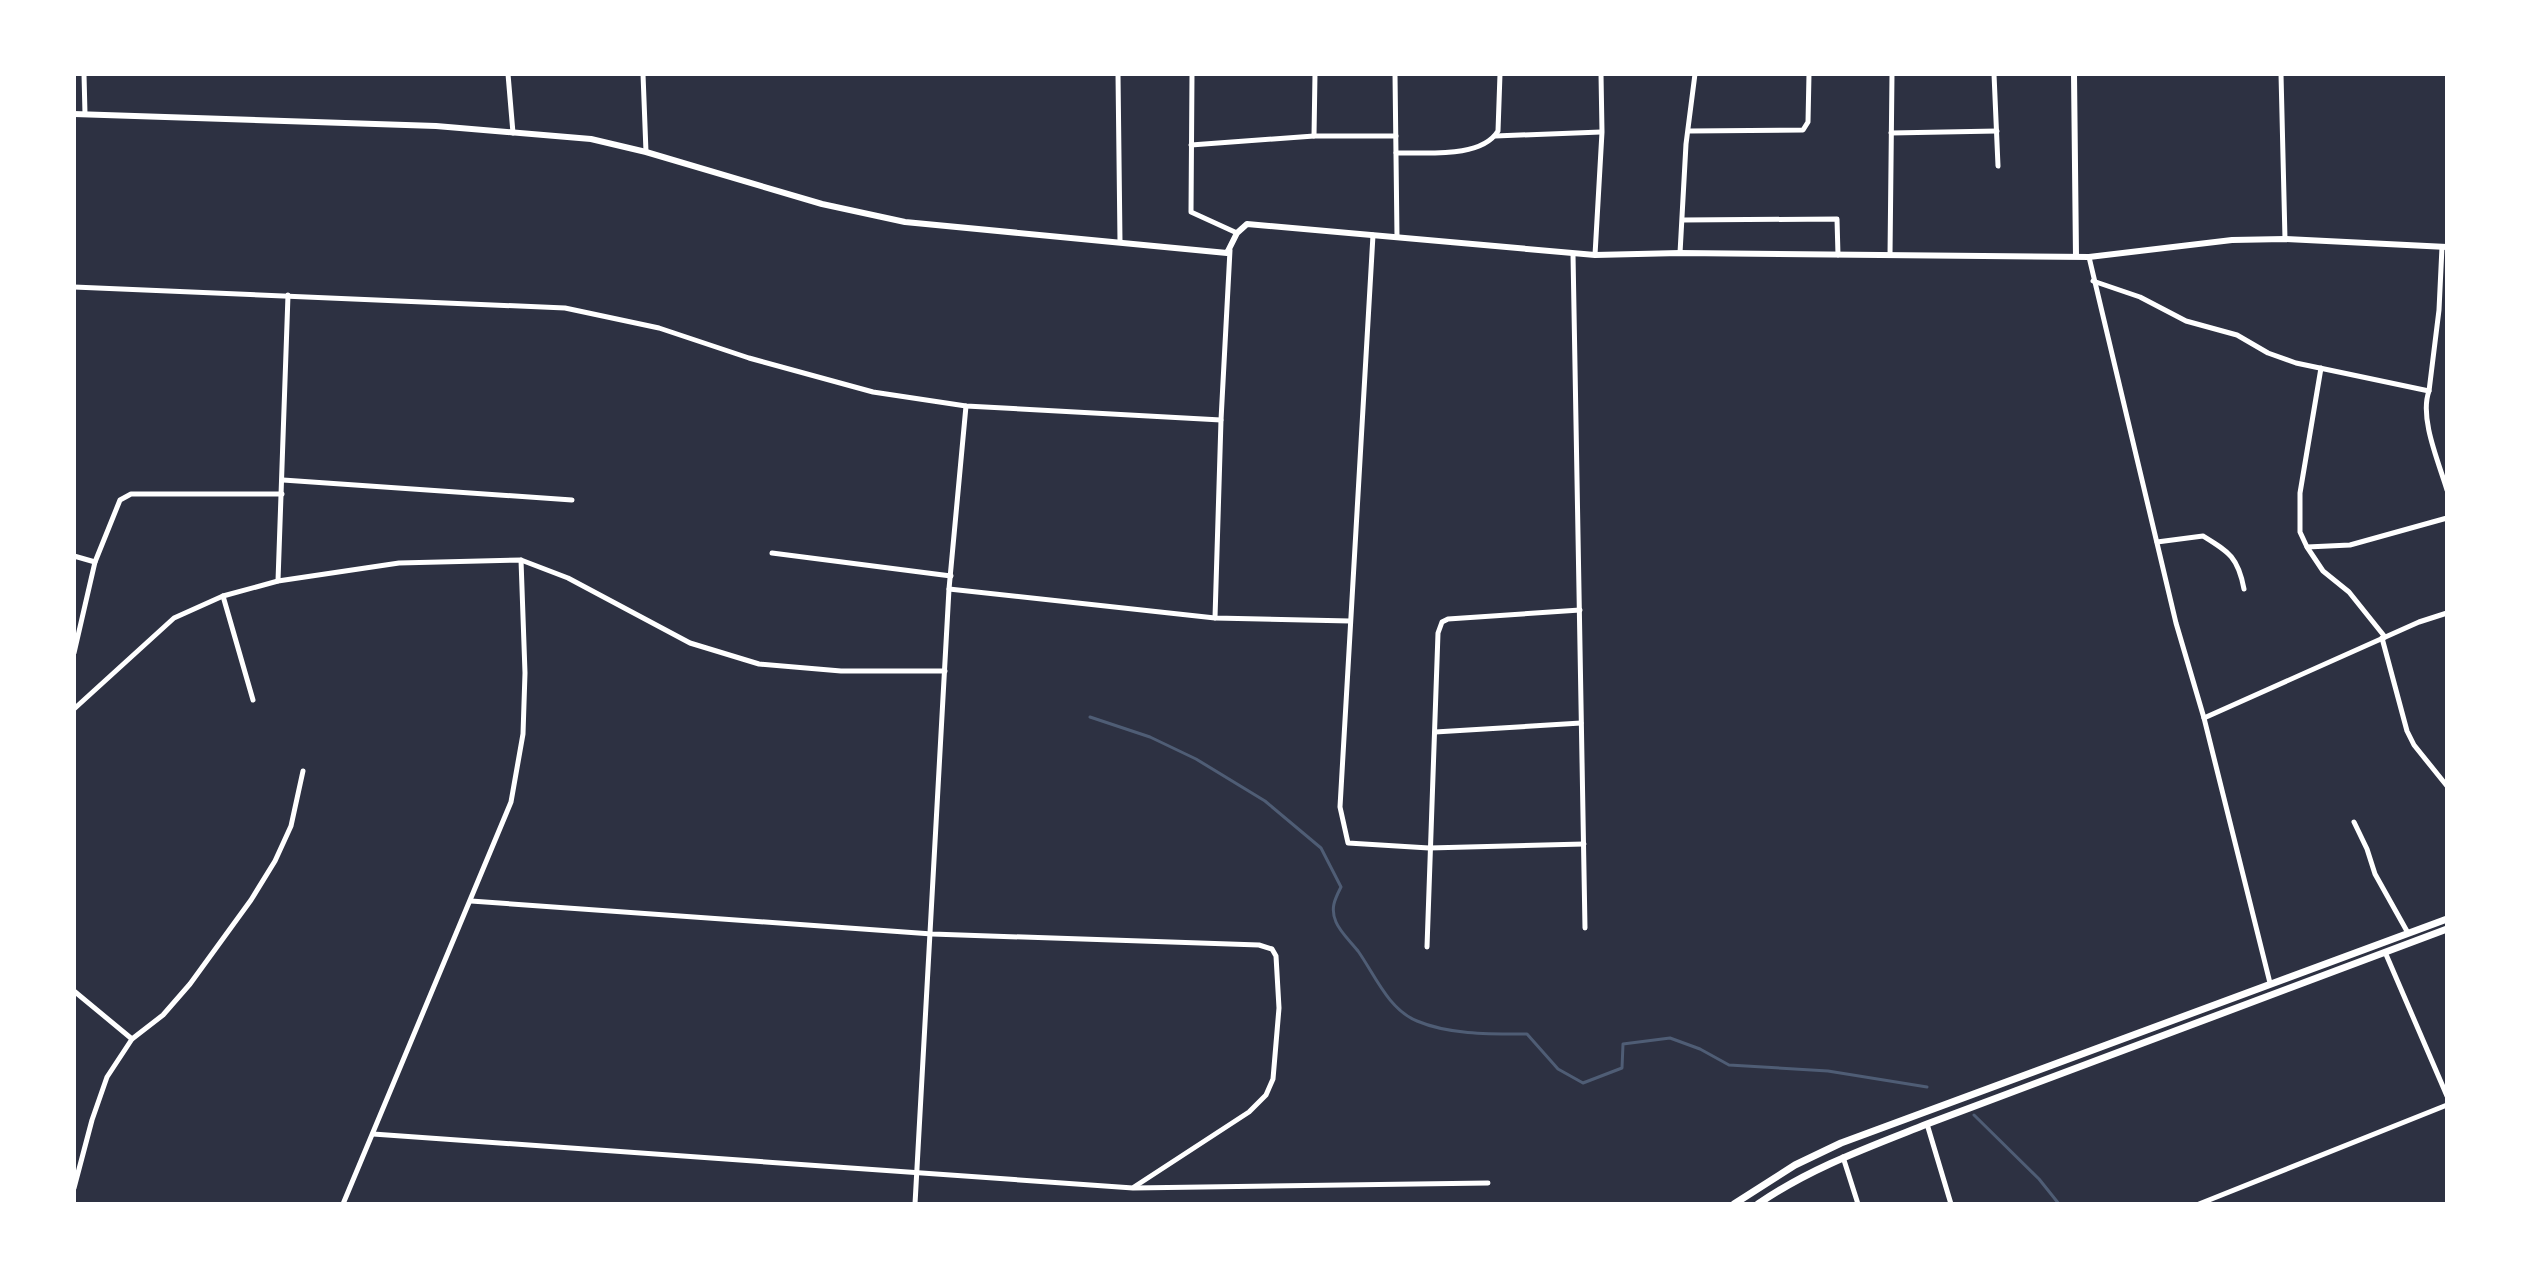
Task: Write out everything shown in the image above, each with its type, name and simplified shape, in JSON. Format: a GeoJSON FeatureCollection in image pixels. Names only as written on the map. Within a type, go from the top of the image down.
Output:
{"type":"FeatureCollection","features":[{"type":"Feature","properties":{"kind":"main road"},"geometry":{"type":"LineString","coordinates":[[1734,1204],[1795,1165],[1841,1143],[2447,919]]}},
{"type":"Feature","properties":{"kind":"main road"},"geometry":{"type":"LineString","coordinates":[[1758,1204],[1843,1157],[2447,929]]}},
{"type":"Feature","properties":{"kind":"main road"},"geometry":{"type":"LineString","coordinates":[[2031,1072],[2035,1083]]}},
{"type":"Feature","properties":{"kind":"street"},"geometry":{"type":"LineString","coordinates":[[84,74],[85,114]]}},
{"type":"Feature","properties":{"kind":"street"},"geometry":{"type":"LineString","coordinates":[[508,74],[513,133]]}},
{"type":"Feature","properties":{"kind":"street"},"geometry":{"type":"LineString","coordinates":[[643,74],[646,152]]}},
{"type":"Feature","properties":{"kind":"street"},"geometry":{"type":"LineString","coordinates":[[1118,74],[1120,242]]}},
{"type":"Feature","properties":{"kind":"street"},"geometry":{"type":"LineString","coordinates":[[1192,74],[1191,212],[1237,233]]}},
{"type":"Feature","properties":{"kind":"street"},"geometry":{"type":"LineString","coordinates":[[1314,136],[1315,74]]}},
{"type":"Feature","properties":{"kind":"street"},"geometry":{"type":"LineString","coordinates":[[1395,74],[1397,237]]}},
{"type":"Feature","properties":{"kind":"street"},"geometry":{"type":"LineString","coordinates":[[1396,153],[1482,147],[1498,131],[1500,74]]}},
{"type":"Feature","properties":{"kind":"street"},"geometry":{"type":"LineString","coordinates":[[1595,255],[1602,132],[1601,74]]}},
{"type":"Feature","properties":{"kind":"street"},"geometry":{"type":"LineString","coordinates":[[1680,253],[1686,144],[1695,74]]}},
{"type":"Feature","properties":{"kind":"street"},"geometry":{"type":"LineString","coordinates":[[1690,131],[1803,130],[1808,122],[1809,74]]}},
{"type":"Feature","properties":{"kind":"street"},"geometry":{"type":"LineString","coordinates":[[1890,255],[1892,74]]}},
{"type":"Feature","properties":{"kind":"street"},"geometry":{"type":"LineString","coordinates":[[1994,74],[1998,166]]}},
{"type":"Feature","properties":{"kind":"street"},"geometry":{"type":"LineString","coordinates":[[2074,74],[2076,256]]}},
{"type":"Feature","properties":{"kind":"street"},"geometry":{"type":"LineString","coordinates":[[2281,74],[2285,239]]}},
{"type":"Feature","properties":{"kind":"street"},"geometry":{"type":"LineString","coordinates":[[74,114],[436,126],[591,139],[822,204],[905,222],[1227,253],[1230,250]]}},
{"type":"Feature","properties":{"kind":"street"},"geometry":{"type":"LineString","coordinates":[[1891,133],[1997,131]]}},
{"type":"Feature","properties":{"kind":"street"},"geometry":{"type":"LineString","coordinates":[[1494,137],[1602,132]]}},
{"type":"Feature","properties":{"kind":"street"},"geometry":{"type":"LineString","coordinates":[[1191,145],[1314,136],[1396,136]]}},
{"type":"Feature","properties":{"kind":"street"},"geometry":{"type":"LineString","coordinates":[[1683,220],[1837,219],[1838,255]]}},
{"type":"Feature","properties":{"kind":"street"},"geometry":{"type":"LineString","coordinates":[[1215,618],[1230,250],[1237,233],[1247,224],[1595,255],[2089,257],[2232,240],[2285,239],[2445,247],[2429,391],[2425,402],[2426,417],[2447,490]]}},
{"type":"Feature","properties":{"kind":"street"},"geometry":{"type":"LineString","coordinates":[[1373,235],[1340,807],[1348,843],[1429,848],[1584,844]]}},
{"type":"Feature","properties":{"kind":"street"},"geometry":{"type":"LineString","coordinates":[[1573,254],[1585,928]]}},
{"type":"Feature","properties":{"kind":"street"},"geometry":{"type":"LineString","coordinates":[[2089,257],[2176,623],[2204,718],[2270,983]]}},
{"type":"Feature","properties":{"kind":"street"},"geometry":{"type":"LineString","coordinates":[[2093,281],[2140,297],[2186,321],[2237,335],[2268,353],[2321,368],[2429,391]]}},
{"type":"Feature","properties":{"kind":"street"},"geometry":{"type":"LineString","coordinates":[[74,287],[565,308],[659,328],[831,383],[873,392],[966,406],[1221,420]]}},
{"type":"Feature","properties":{"kind":"street"},"geometry":{"type":"LineString","coordinates":[[278,581],[288,295]]}},
{"type":"Feature","properties":{"kind":"street"},"geometry":{"type":"LineString","coordinates":[[2321,368],[2300,493],[2300,532],[2323,571],[2349,592],[2384,637],[2407,731],[2414,745],[2447,786]]}},
{"type":"Feature","properties":{"kind":"street"},"geometry":{"type":"LineString","coordinates":[[915,1204],[949,589],[966,406]]}},
{"type":"Feature","properties":{"kind":"street"},"geometry":{"type":"LineString","coordinates":[[283,480],[572,500]]}},
{"type":"Feature","properties":{"kind":"street"},"geometry":{"type":"LineString","coordinates":[[74,653],[95,562],[120,500],[131,494],[282,494]]}},
{"type":"Feature","properties":{"kind":"street"},"geometry":{"type":"LineString","coordinates":[[2307,547],[2350,545],[2447,518]]}},
{"type":"Feature","properties":{"kind":"street"},"geometry":{"type":"LineString","coordinates":[[2157,542],[2203,536],[2234,557],[2244,589]]}},
{"type":"Feature","properties":{"kind":"street"},"geometry":{"type":"LineString","coordinates":[[772,553],[951,576]]}},
{"type":"Feature","properties":{"kind":"street"},"geometry":{"type":"LineString","coordinates":[[74,556],[95,562]]}},
{"type":"Feature","properties":{"kind":"street"},"geometry":{"type":"LineString","coordinates":[[343,1204],[511,802],[523,734],[525,673],[521,560]]}},
{"type":"Feature","properties":{"kind":"street"},"geometry":{"type":"LineString","coordinates":[[74,709],[174,618],[223,596],[278,581],[399,563],[521,560],[568,578],[690,643],[759,664],[841,671],[945,671]]}},
{"type":"Feature","properties":{"kind":"street"},"geometry":{"type":"LineString","coordinates":[[949,589],[1215,618],[1350,621]]}},
{"type":"Feature","properties":{"kind":"street"},"geometry":{"type":"LineString","coordinates":[[223,596],[253,700]]}},
{"type":"Feature","properties":{"kind":"street"},"geometry":{"type":"LineString","coordinates":[[1427,947],[1438,633],[1442,622],[1448,619],[1580,610]]}},
{"type":"Feature","properties":{"kind":"street"},"geometry":{"type":"LineString","coordinates":[[2204,718],[2384,637],[2447,613]]}},
{"type":"Feature","properties":{"kind":"street"},"geometry":{"type":"LineString","coordinates":[[1435,732],[1581,723]]}},
{"type":"Feature","properties":{"kind":"street"},"geometry":{"type":"LineString","coordinates":[[74,1188],[107,1077],[132,1039],[163,1015],[190,984],[251,900],[275,861],[291,826],[303,771]]}},
{"type":"Feature","properties":{"kind":"street"},"geometry":{"type":"LineString","coordinates":[[2354,822],[2375,874],[2408,933]]}},
{"type":"Feature","properties":{"kind":"street"},"geometry":{"type":"LineString","coordinates":[[471,901],[932,934],[1259,945],[1272,949],[1276,956],[1279,1008],[1273,1079],[1266,1095],[1249,1112],[1133,1188]]}},
{"type":"Feature","properties":{"kind":"street"},"geometry":{"type":"LineString","coordinates":[[2385,952],[2447,1096]]}},
{"type":"Feature","properties":{"kind":"street"},"geometry":{"type":"LineString","coordinates":[[74,991],[132,1039]]}},
{"type":"Feature","properties":{"kind":"street"},"geometry":{"type":"LineString","coordinates":[[2199,1204],[2447,1105]]}},
{"type":"Feature","properties":{"kind":"street"},"geometry":{"type":"LineString","coordinates":[[1927,1124],[1951,1204]]}},
{"type":"Feature","properties":{"kind":"street"},"geometry":{"type":"LineString","coordinates":[[373,1134],[1133,1188],[1488,1183]]}},
{"type":"Feature","properties":{"kind":"street"},"geometry":{"type":"LineString","coordinates":[[1843,1157],[1858,1204]]}},
{"type":"Feature","properties":{"kind":"waterway"},"geometry":{"type":"LineString","coordinates":[[1090,717],[1150,737],[1196,759],[1265,801],[1321,848],[1341,887],[1333,908],[1338,926],[1390,1000],[1417,1021],[1457,1031],[1527,1034],[1558,1069],[1583,1083],[1622,1068],[1623,1044],[1670,1038],[1700,1049],[1729,1065],[1828,1071],[1927,1087]]}},
{"type":"Feature","properties":{"kind":"waterway"},"geometry":{"type":"LineString","coordinates":[[1974,1115],[2039,1179],[2059,1204]]}}]}
